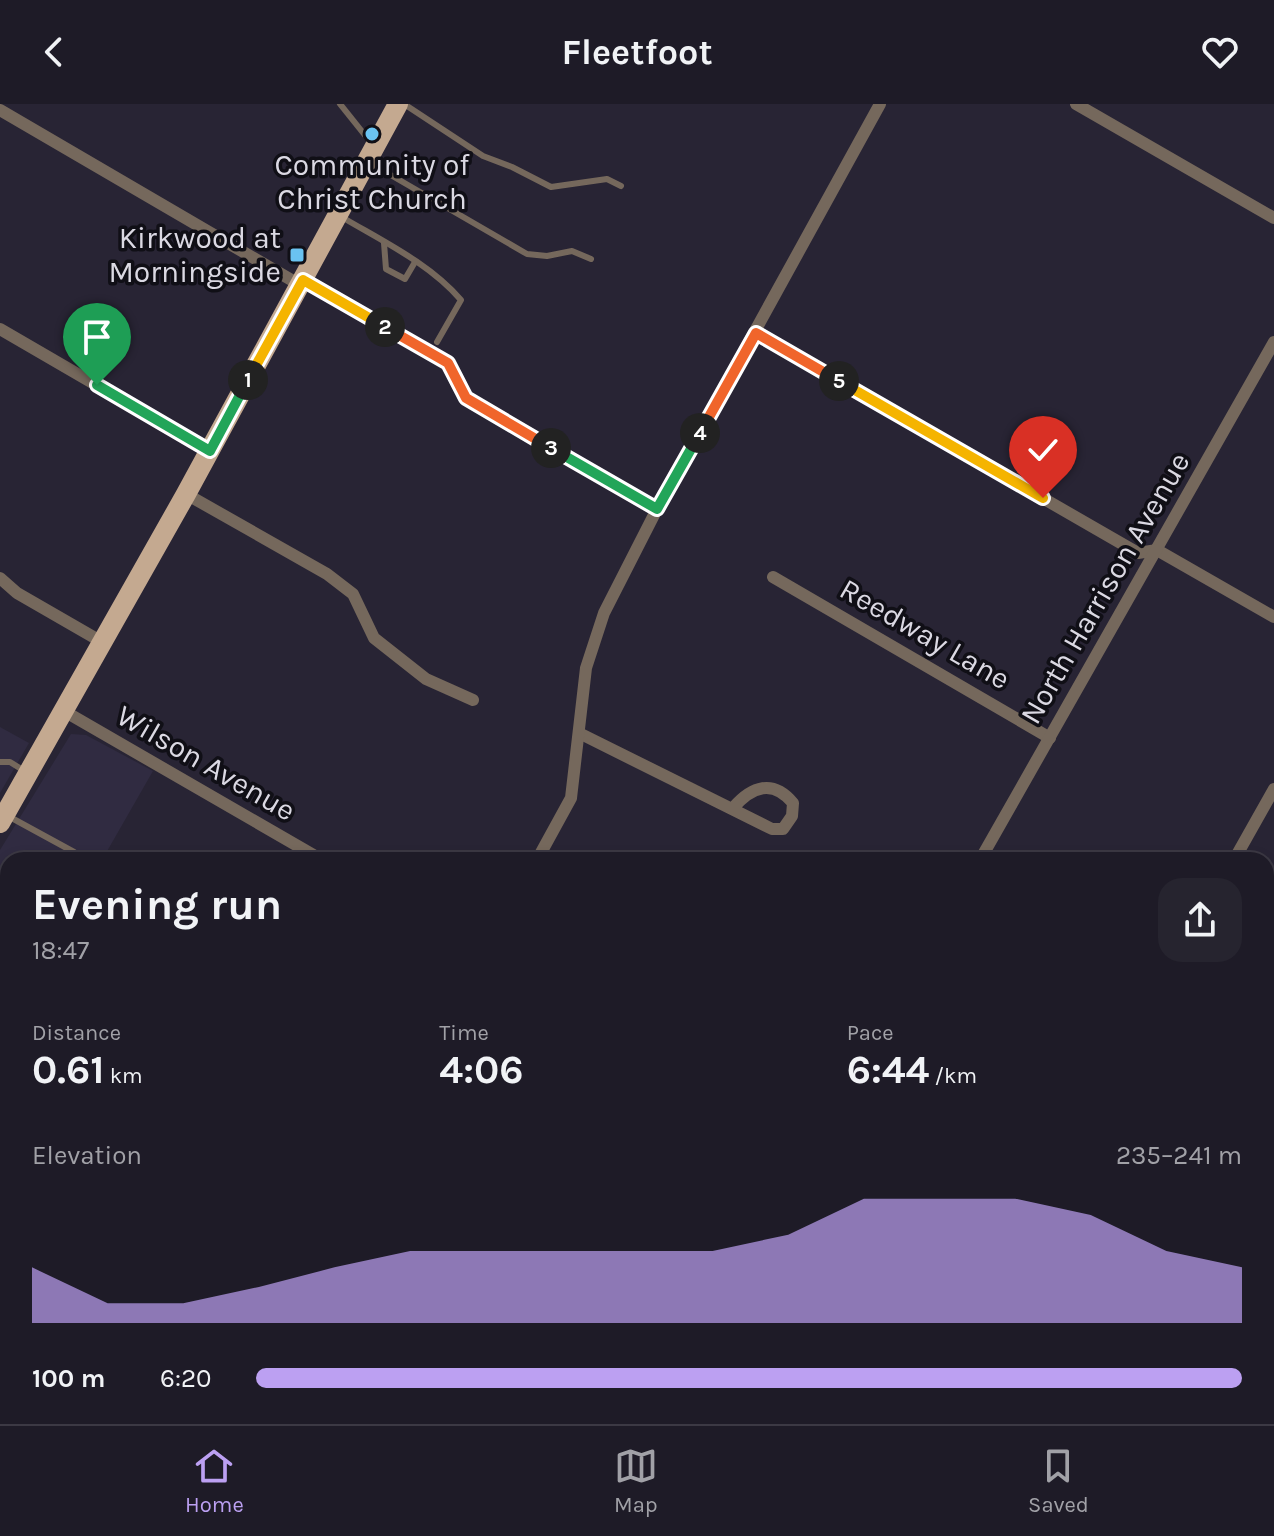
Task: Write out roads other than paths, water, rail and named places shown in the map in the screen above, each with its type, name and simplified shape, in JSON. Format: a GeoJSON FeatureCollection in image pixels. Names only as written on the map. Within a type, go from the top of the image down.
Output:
{"type":"FeatureCollection","features":[{"type":"Feature","properties":{"kind":"main road"},"geometry":{"type":"LineString","coordinates":[[3,819],[210,451],[398,104]]}},
{"type":"Feature","properties":{"kind":"street"},"geometry":{"type":"LineString","coordinates":[[541,852],[571,798],[586,668],[615,591],[880,104]]}},
{"type":"Feature","properties":{"kind":"street"},"geometry":{"type":"LineString","coordinates":[[1076,104],[1274,218]]}},
{"type":"Feature","properties":{"kind":"street"},"geometry":{"type":"LineString","coordinates":[[0,110],[301,282]]}},
{"type":"Feature","properties":{"kind":"street"},"geometry":{"type":"LineString","coordinates":[[0,329],[210,451]]}},
{"type":"Feature","properties":{"kind":"street"},"geometry":{"type":"LineString","coordinates":[[756,333],[1138,553],[1157,550],[1274,617]]}},
{"type":"Feature","properties":{"kind":"street","name":"North Harrison Avenue"},"geometry":{"type":"LineString","coordinates":[[985,852],[1274,342]]}},
{"type":"Feature","properties":{"kind":"street"},"geometry":{"type":"LineString","coordinates":[[466,398],[657,509]]}},
{"type":"Feature","properties":{"kind":"street"},"geometry":{"type":"LineString","coordinates":[[186,494],[327,574],[353,594],[374,638],[426,679],[473,700]]}},
{"type":"Feature","properties":{"kind":"street","name":"Reedway Lane"},"geometry":{"type":"LineString","coordinates":[[773,577],[1050,738]]}},
{"type":"Feature","properties":{"kind":"street"},"geometry":{"type":"LineString","coordinates":[[0,578],[17,593],[102,642]]}},
{"type":"Feature","properties":{"kind":"street"},"geometry":{"type":"LineString","coordinates":[[0,588],[17,593]]}},
{"type":"Feature","properties":{"kind":"street","name":"Wilson Avenue"},"geometry":{"type":"LineString","coordinates":[[64,711],[308,852]]}},
{"type":"Feature","properties":{"kind":"street"},"geometry":{"type":"LineString","coordinates":[[579,733],[772,829],[783,829],[792,816],[793,803],[784,792],[772,787],[760,789],[740,800],[733,808]]}},
{"type":"Feature","properties":{"kind":"street"},"geometry":{"type":"LineString","coordinates":[[1239,852],[1274,789]]}},
{"type":"Feature","properties":{"kind":"lane"},"geometry":{"type":"LineString","coordinates":[[340,104],[371,154],[527,254],[547,256],[572,251],[591,259]]}},
{"type":"Feature","properties":{"kind":"lane"},"geometry":{"type":"LineString","coordinates":[[404,104],[483,156],[551,187],[607,179],[621,186]]}},
{"type":"Feature","properties":{"kind":"lane"},"geometry":{"type":"LineString","coordinates":[[337,214],[415,262],[447,285],[461,300],[437,342]]}},
{"type":"Feature","properties":{"kind":"lane"},"geometry":{"type":"LineString","coordinates":[[384,243],[386,269],[405,279],[415,262]]}},
{"type":"Feature","properties":{"kind":"lane"},"geometry":{"type":"LineString","coordinates":[[0,762],[10,762],[28,773]]}},
{"type":"Feature","properties":{"kind":"lane"},"geometry":{"type":"LineString","coordinates":[[3,819],[74,852]]}},
{"type":"Feature","properties":{"kind":"place","name":"Community of Christ Church"},"geometry":{"type":"Point","coordinates":[372,134]}},
{"type":"Feature","properties":{"kind":"place","name":"Kirkwood at Morningside"},"geometry":{"type":"Point","coordinates":[297,255]}}]}
